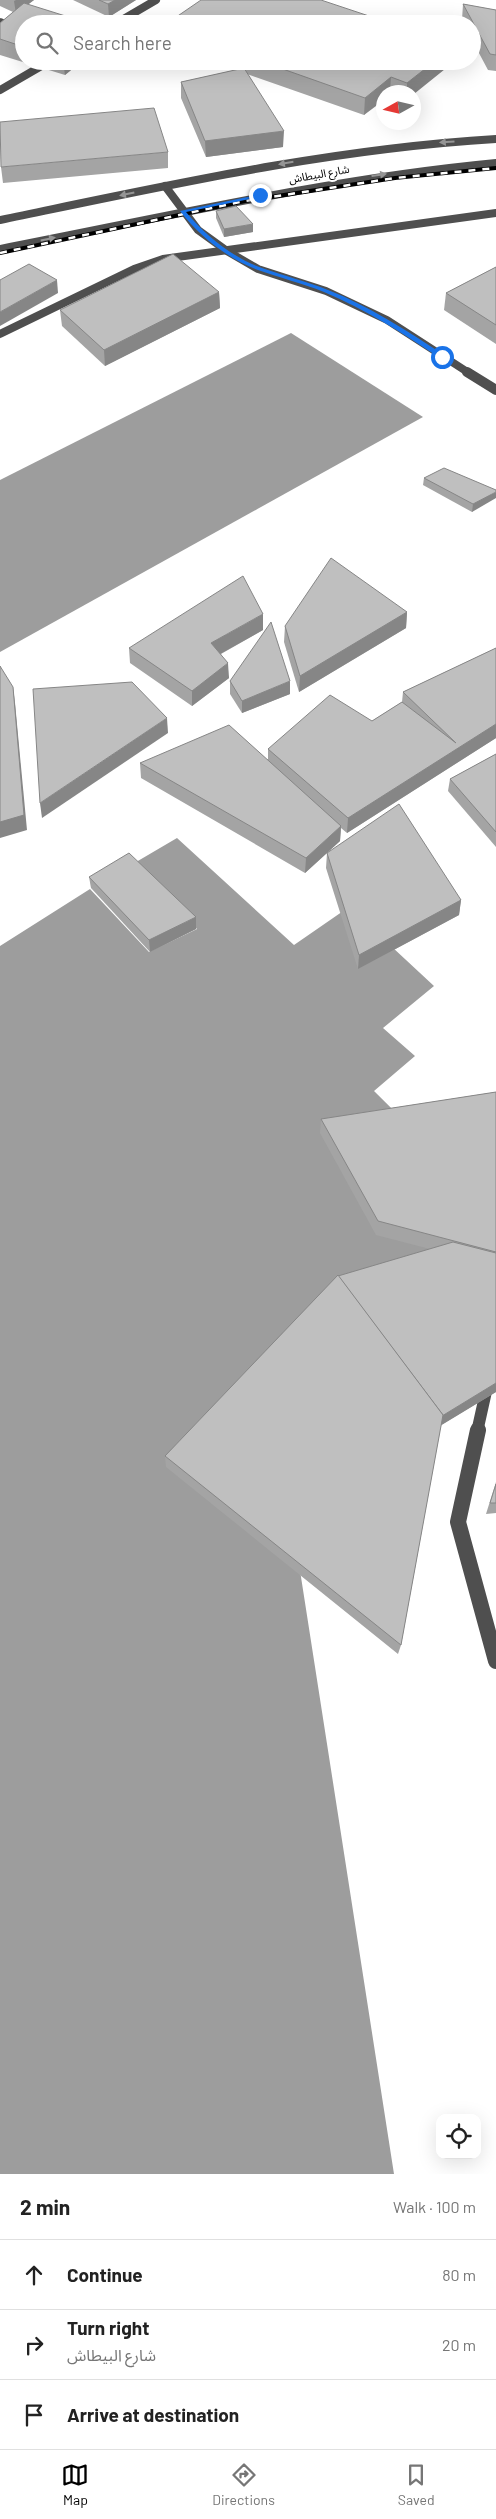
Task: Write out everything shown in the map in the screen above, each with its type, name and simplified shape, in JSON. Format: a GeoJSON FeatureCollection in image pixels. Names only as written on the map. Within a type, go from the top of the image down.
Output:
{"type":"FeatureCollection","features":[{"type":"Feature","properties":{"kind":"street"},"geometry":{"type":"LineString","coordinates":[[130,15],[156,0]]}},
{"type":"Feature","properties":{"kind":"street"},"geometry":{"type":"LineString","coordinates":[[0,22],[15,27]]}},
{"type":"Feature","properties":{"kind":"street"},"geometry":{"type":"LineString","coordinates":[[0,90],[34,70]]}},
{"type":"Feature","properties":{"kind":"street","name":"شارع البيطاش"},"geometry":{"type":"LineString","coordinates":[[0,220],[165,186],[338,154],[434,142],[496,139]]}},
{"type":"Feature","properties":{"kind":"street","name":"شارع البيطاش"},"geometry":{"type":"LineString","coordinates":[[0,249],[327,183],[394,173],[496,163]]}},
{"type":"Feature","properties":{"kind":"street"},"geometry":{"type":"LineString","coordinates":[[165,186],[198,230],[227,251],[258,268],[326,291],[387,320],[496,390]]}},
{"type":"Feature","properties":{"kind":"street"},"geometry":{"type":"LineString","coordinates":[[0,334],[141,266],[163,259],[194,253],[227,251],[496,213]]}},
{"type":"Feature","properties":{"kind":"street"},"geometry":{"type":"LineString","coordinates":[[496,1371],[489,1378],[458,1522],[496,1661]]}},
{"type":"Feature","properties":{"kind":"shaded area"},"geometry":{"type":"Polygon","coordinates":[[[291,333],[423,417],[0,652],[0,480],[291,333]]]}},
{"type":"Feature","properties":{"kind":"shaded area"},"geometry":{"type":"Polygon","coordinates":[[[177,838],[294,945],[349,907],[434,986],[383,1028],[415,1056],[374,1091],[496,1212],[282,1455],[394,2174],[0,2174],[0,946],[90,889],[149,952],[197,929],[131,865],[177,838]]]}},
{"type":"Feature","properties":{"kind":"building"},"geometry":{"type":"Polygon","coordinates":[[[99,0],[115,0],[108,4],[99,0]]]}},
{"type":"Feature","properties":{"kind":"building"},"geometry":{"type":"Polygon","coordinates":[[[201,0],[321,0],[366,15],[179,15],[201,0]]]}},
{"type":"Feature","properties":{"kind":"building"},"geometry":{"type":"Polygon","coordinates":[[[24,3],[62,15],[15,15],[15,44],[0,39],[0,23],[24,3]]]}},
{"type":"Feature","properties":{"kind":"building"},"geometry":{"type":"Polygon","coordinates":[[[463,4],[496,10],[496,55],[490,54],[481,37],[481,15],[469,15],[463,4]]]}},
{"type":"Feature","properties":{"kind":"building"},"geometry":{"type":"Polygon","coordinates":[[[235,70],[245,70],[284,131],[205,141],[181,82],[235,70]]]}},
{"type":"Feature","properties":{"kind":"building"},"geometry":{"type":"Polygon","coordinates":[[[286,70],[424,70],[407,83],[391,77],[381,85],[376,85],[376,89],[365,98],[286,70]]]}},
{"type":"Feature","properties":{"kind":"building"},"geometry":{"type":"Polygon","coordinates":[[[154,108],[168,152],[1,167],[0,122],[154,108]]]}},
{"type":"Feature","properties":{"kind":"building"},"geometry":{"type":"Polygon","coordinates":[[[236,206],[253,224],[224,229],[216,211],[236,206]]]}},
{"type":"Feature","properties":{"kind":"building"},"geometry":{"type":"Polygon","coordinates":[[[173,254],[219,292],[104,350],[60,310],[173,254]]]}},
{"type":"Feature","properties":{"kind":"building"},"geometry":{"type":"Polygon","coordinates":[[[29,264],[57,280],[0,312],[0,280],[29,264]]]}},
{"type":"Feature","properties":{"kind":"building"},"geometry":{"type":"Polygon","coordinates":[[[496,267],[496,325],[446,293],[496,267]]]}},
{"type":"Feature","properties":{"kind":"building"},"geometry":{"type":"Polygon","coordinates":[[[444,468],[496,490],[496,492],[473,504],[424,478],[444,468]]]}},
{"type":"Feature","properties":{"kind":"building"},"geometry":{"type":"Polygon","coordinates":[[[331,558],[407,612],[300,676],[285,626],[331,558]]]}},
{"type":"Feature","properties":{"kind":"building"},"geometry":{"type":"Polygon","coordinates":[[[243,576],[263,614],[211,643],[228,663],[192,691],[129,648],[243,576]]]}},
{"type":"Feature","properties":{"kind":"building"},"geometry":{"type":"Polygon","coordinates":[[[271,622],[290,681],[242,701],[230,681],[271,622]]]}},
{"type":"Feature","properties":{"kind":"building"},"geometry":{"type":"Polygon","coordinates":[[[496,648],[496,724],[348,818],[268,749],[330,695],[372,721],[402,702],[456,743],[403,692],[496,648]]]}},
{"type":"Feature","properties":{"kind":"building"},"geometry":{"type":"Polygon","coordinates":[[[0,666],[13,687],[24,815],[0,822],[0,666]]]}},
{"type":"Feature","properties":{"kind":"building"},"geometry":{"type":"Polygon","coordinates":[[[132,682],[167,718],[40,803],[33,689],[132,682]]]}},
{"type":"Feature","properties":{"kind":"building"},"geometry":{"type":"Polygon","coordinates":[[[229,725],[341,826],[306,858],[140,763],[229,725]]]}},
{"type":"Feature","properties":{"kind":"building"},"geometry":{"type":"Polygon","coordinates":[[[496,754],[496,832],[450,779],[496,754]]]}},
{"type":"Feature","properties":{"kind":"building"},"geometry":{"type":"Polygon","coordinates":[[[399,804],[461,900],[359,955],[327,853],[399,804]]]}},
{"type":"Feature","properties":{"kind":"building"},"geometry":{"type":"Polygon","coordinates":[[[129,853],[196,917],[149,940],[89,877],[129,853]]]}},
{"type":"Feature","properties":{"kind":"building"},"geometry":{"type":"Polygon","coordinates":[[[496,1092],[496,1252],[378,1221],[321,1119],[496,1092]]]}},
{"type":"Feature","properties":{"kind":"building"},"geometry":{"type":"Polygon","coordinates":[[[453,1242],[496,1253],[496,1383],[442,1416],[338,1276],[453,1242]]]}},
{"type":"Feature","properties":{"kind":"building"},"geometry":{"type":"Polygon","coordinates":[[[338,1275],[443,1415],[401,1645],[165,1456],[338,1275]]]}},
{"type":"Feature","properties":{"kind":"building"},"geometry":{"type":"Polygon","coordinates":[[[496,1484],[496,1503],[490,1503],[496,1484]]]}},
{"type":"Feature","properties":{"kind":"railway"},"geometry":{"type":"LineString","coordinates":[[0,253],[245,201],[395,178],[496,168]]}},
{"type":"Feature","properties":{"kind":"route"},"geometry":{"type":"LineString","coordinates":[[260,195],[183,211],[198,230],[227,251],[258,268],[326,291],[387,320],[442,357]]}}]}
